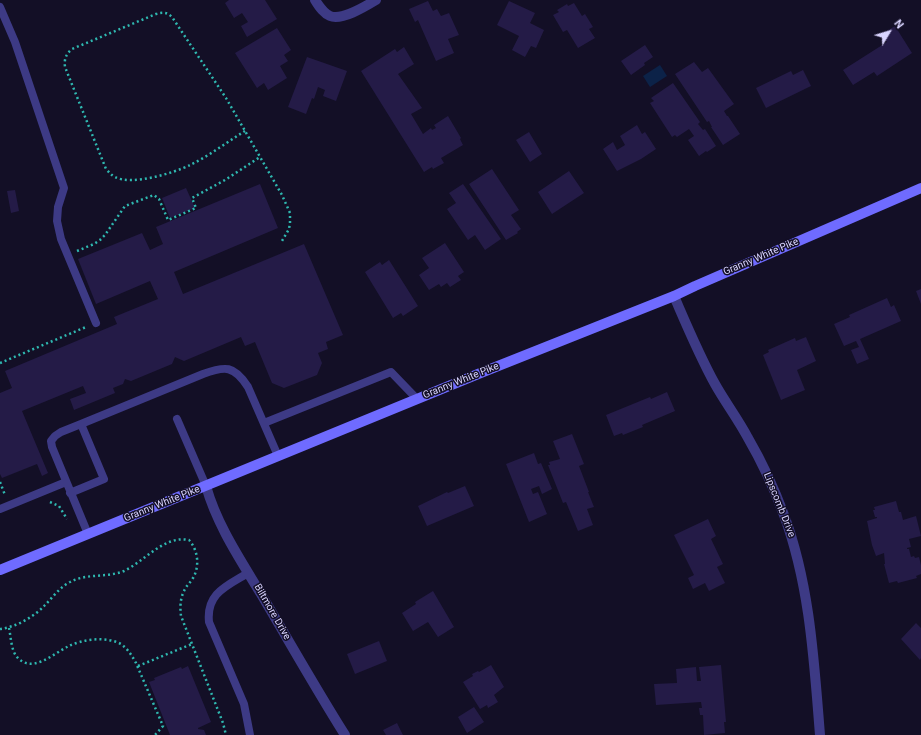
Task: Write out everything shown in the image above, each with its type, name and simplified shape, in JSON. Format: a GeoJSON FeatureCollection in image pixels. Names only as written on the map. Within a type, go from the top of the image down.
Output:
{"type":"FeatureCollection","features":[{"type":"Feature","properties":{"kind":"main road","name":"Granny White Pike"},"geometry":{"type":"LineString","coordinates":[[0,570],[417,399],[674,296],[921,188]]}},
{"type":"Feature","properties":{"kind":"street"},"geometry":{"type":"LineString","coordinates":[[315,0],[324,12],[337,17],[348,14],[376,0]]}},
{"type":"Feature","properties":{"kind":"street","name":"Lipscomb Drive"},"geometry":{"type":"LineString","coordinates":[[674,296],[715,384],[757,452],[792,538],[800,568],[813,649],[820,735]]}},
{"type":"Feature","properties":{"kind":"street","name":"Biltmore Drive"},"geometry":{"type":"LineString","coordinates":[[206,486],[218,520],[319,694],[345,735]]}},
{"type":"Feature","properties":{"kind":"lane"},"geometry":{"type":"LineString","coordinates":[[0,7],[15,42],[64,188],[58,207],[57,221],[61,239],[96,323]]}},
{"type":"Feature","properties":{"kind":"lane"},"geometry":{"type":"LineString","coordinates":[[88,534],[53,452],[51,441],[61,432],[203,374],[220,368],[226,368],[233,371],[244,380],[278,456]]}},
{"type":"Feature","properties":{"kind":"lane"},"geometry":{"type":"LineString","coordinates":[[264,423],[391,372],[417,399]]}},
{"type":"Feature","properties":{"kind":"lane"},"geometry":{"type":"LineString","coordinates":[[177,419],[206,486]]}},
{"type":"Feature","properties":{"kind":"lane"},"geometry":{"type":"LineString","coordinates":[[70,493],[104,479],[81,424]]}},
{"type":"Feature","properties":{"kind":"lane"},"geometry":{"type":"LineString","coordinates":[[0,509],[66,482]]}},
{"type":"Feature","properties":{"kind":"lane"},"geometry":{"type":"LineString","coordinates":[[248,573],[217,594],[212,600],[208,612],[209,622],[244,704],[250,735]]}},
{"type":"Feature","properties":{"kind":"path"},"geometry":{"type":"LineString","coordinates":[[245,131],[190,165],[177,170],[163,175],[142,179],[130,180],[116,178],[110,174],[104,164],[65,67],[65,57],[72,49],[156,14],[162,12],[168,13],[175,21],[226,98],[282,195],[290,213],[289,229],[282,241]]}},
{"type":"Feature","properties":{"kind":"path"},"geometry":{"type":"LineString","coordinates":[[68,255],[100,240],[125,206],[154,196],[159,199],[168,220],[196,208],[192,198],[225,180],[260,157]]}},
{"type":"Feature","properties":{"kind":"path"},"geometry":{"type":"LineString","coordinates":[[0,363],[96,323]]}},
{"type":"Feature","properties":{"kind":"path"},"geometry":{"type":"LineString","coordinates":[[43,504],[49,502],[59,506],[67,519]]}},
{"type":"Feature","properties":{"kind":"path"},"geometry":{"type":"LineString","coordinates":[[0,629],[9,628],[25,620],[41,609],[68,583],[87,576],[113,575],[124,571],[161,546],[172,541],[186,539],[191,541],[196,552],[197,566],[192,580],[183,592],[180,609],[181,616],[224,723],[226,735]]}},
{"type":"Feature","properties":{"kind":"path"},"geometry":{"type":"LineString","coordinates":[[9,628],[14,651],[21,661],[27,663],[35,663],[44,660],[74,644],[89,640],[112,641],[120,644],[132,655],[138,666],[163,726],[155,735]]}},
{"type":"Feature","properties":{"kind":"path"},"geometry":{"type":"LineString","coordinates":[[138,666],[192,644]]}},
{"type":"Feature","properties":{"kind":"water"},"geometry":{"type":"Polygon","coordinates":[[[660,65],[667,76],[650,87],[643,76],[660,65]]]}},
{"type":"Feature","properties":{"kind":"building"},"geometry":{"type":"Polygon","coordinates":[[[229,0],[265,0],[277,19],[247,37],[241,26],[248,22],[242,13],[234,18],[225,3],[229,0]]]}},
{"type":"Feature","properties":{"kind":"building"},"geometry":{"type":"Polygon","coordinates":[[[428,1],[433,11],[437,9],[441,16],[449,13],[459,35],[448,39],[454,53],[436,61],[418,20],[415,22],[409,9],[428,1]]]}},
{"type":"Feature","properties":{"kind":"building"},"geometry":{"type":"Polygon","coordinates":[[[509,1],[535,13],[530,23],[544,30],[536,48],[531,46],[525,57],[512,50],[519,36],[497,25],[509,1]]]}},
{"type":"Feature","properties":{"kind":"building"},"geometry":{"type":"Polygon","coordinates":[[[574,3],[582,16],[585,14],[593,27],[589,29],[595,38],[578,48],[567,30],[563,32],[553,15],[559,12],[557,10],[567,4],[568,6],[574,3]]]}},
{"type":"Feature","properties":{"kind":"building"},"geometry":{"type":"Polygon","coordinates":[[[895,26],[912,53],[877,76],[874,72],[853,85],[843,70],[887,42],[882,34],[895,26]]]}},
{"type":"Feature","properties":{"kind":"building"},"geometry":{"type":"Polygon","coordinates":[[[277,28],[291,50],[284,55],[288,61],[280,66],[287,78],[268,90],[264,83],[257,88],[235,53],[277,28]]]}},
{"type":"Feature","properties":{"kind":"building"},"geometry":{"type":"Polygon","coordinates":[[[645,45],[653,57],[631,75],[621,61],[645,45]]]}},
{"type":"Feature","properties":{"kind":"building"},"geometry":{"type":"Polygon","coordinates":[[[404,47],[414,64],[398,74],[422,108],[411,114],[423,134],[431,128],[432,130],[436,128],[434,125],[448,116],[461,138],[460,139],[463,145],[441,158],[444,163],[433,169],[432,167],[424,172],[361,71],[395,49],[397,52],[404,47]]]}},
{"type":"Feature","properties":{"kind":"building"},"geometry":{"type":"Polygon","coordinates":[[[307,57],[347,71],[336,101],[323,96],[325,90],[318,87],[314,99],[312,98],[306,114],[288,107],[307,57]]]}},
{"type":"Feature","properties":{"kind":"building"},"geometry":{"type":"Polygon","coordinates":[[[694,62],[702,72],[708,68],[734,104],[724,111],[740,134],[723,145],[711,127],[709,121],[707,122],[675,74],[694,62]]]}},
{"type":"Feature","properties":{"kind":"building"},"geometry":{"type":"Polygon","coordinates":[[[803,70],[811,86],[766,108],[756,88],[791,71],[793,75],[803,70]]]}},
{"type":"Feature","properties":{"kind":"building"},"geometry":{"type":"Polygon","coordinates":[[[673,83],[700,122],[698,124],[703,130],[705,129],[716,146],[699,156],[688,140],[694,136],[689,129],[677,137],[675,135],[672,137],[650,103],[654,101],[651,98],[673,83]]]}},
{"type":"Feature","properties":{"kind":"building"},"geometry":{"type":"Polygon","coordinates":[[[637,125],[642,134],[645,132],[656,149],[641,159],[617,171],[603,149],[613,142],[617,150],[625,145],[620,136],[637,125]]]}},
{"type":"Feature","properties":{"kind":"building"},"geometry":{"type":"Polygon","coordinates":[[[529,132],[542,154],[530,162],[516,140],[529,132]]]}},
{"type":"Feature","properties":{"kind":"building"},"geometry":{"type":"Polygon","coordinates":[[[492,169],[519,210],[511,215],[521,229],[517,232],[518,233],[506,240],[469,184],[492,169]]]}},
{"type":"Feature","properties":{"kind":"building"},"geometry":{"type":"Polygon","coordinates":[[[569,171],[584,193],[552,214],[538,192],[569,171]]]}},
{"type":"Feature","properties":{"kind":"building"},"geometry":{"type":"Polygon","coordinates":[[[260,184],[278,228],[174,272],[183,294],[304,244],[343,335],[326,342],[328,349],[318,353],[322,363],[317,375],[284,388],[272,383],[255,342],[245,346],[241,337],[184,361],[175,357],[172,364],[131,381],[125,379],[123,384],[113,388],[115,393],[74,410],[70,399],[86,393],[83,386],[22,411],[48,473],[42,476],[37,464],[2,478],[0,474],[0,393],[12,388],[5,371],[117,324],[114,317],[158,299],[150,281],[96,304],[78,259],[142,233],[150,250],[163,244],[156,227],[260,184]]]}},
{"type":"Feature","properties":{"kind":"building"},"geometry":{"type":"Polygon","coordinates":[[[463,184],[501,239],[485,250],[475,235],[468,240],[447,209],[456,203],[449,193],[463,184]]]}},
{"type":"Feature","properties":{"kind":"building"},"geometry":{"type":"Polygon","coordinates":[[[186,188],[195,208],[170,218],[162,198],[186,188]]]}},
{"type":"Feature","properties":{"kind":"building"},"geometry":{"type":"Polygon","coordinates":[[[15,190],[19,211],[11,213],[7,191],[15,190]]]}},
{"type":"Feature","properties":{"kind":"building"},"geometry":{"type":"Polygon","coordinates":[[[445,243],[464,272],[458,276],[461,280],[450,287],[447,283],[441,287],[439,284],[429,290],[419,275],[429,268],[422,258],[445,243]]]}},
{"type":"Feature","properties":{"kind":"building"},"geometry":{"type":"Polygon","coordinates":[[[389,260],[418,306],[403,316],[401,313],[393,318],[365,272],[380,262],[382,265],[389,260]]]}},
{"type":"Feature","properties":{"kind":"building"},"geometry":{"type":"Polygon","coordinates":[[[921,289],[921,304],[916,291],[921,289]]]}},
{"type":"Feature","properties":{"kind":"building"},"geometry":{"type":"Polygon","coordinates":[[[887,298],[891,307],[894,305],[901,321],[860,339],[869,359],[857,364],[851,350],[859,347],[856,341],[844,346],[834,324],[850,317],[849,315],[887,298]]]}},
{"type":"Feature","properties":{"kind":"building"},"geometry":{"type":"Polygon","coordinates":[[[806,337],[816,361],[797,370],[805,390],[781,400],[763,355],[769,352],[768,350],[795,338],[796,341],[806,337]]]}},
{"type":"Feature","properties":{"kind":"building"},"geometry":{"type":"Polygon","coordinates":[[[667,392],[675,411],[642,425],[643,427],[623,435],[622,433],[614,436],[606,415],[650,397],[651,399],[667,392]]]}},
{"type":"Feature","properties":{"kind":"building"},"geometry":{"type":"Polygon","coordinates":[[[572,434],[584,464],[579,466],[594,507],[587,509],[593,525],[578,531],[566,502],[563,503],[548,465],[550,465],[549,462],[560,459],[553,441],[572,434]]]}},
{"type":"Feature","properties":{"kind":"building"},"geometry":{"type":"Polygon","coordinates":[[[534,453],[538,464],[541,463],[552,489],[542,494],[539,486],[531,489],[533,494],[538,492],[547,514],[529,522],[506,464],[534,453]]]}},
{"type":"Feature","properties":{"kind":"building"},"geometry":{"type":"Polygon","coordinates":[[[465,486],[474,506],[427,526],[418,506],[447,492],[448,493],[465,486]]]}},
{"type":"Feature","properties":{"kind":"building"},"geometry":{"type":"Polygon","coordinates":[[[896,501],[903,520],[916,516],[921,536],[909,539],[911,547],[907,549],[909,549],[911,557],[919,557],[921,574],[916,576],[917,578],[898,583],[897,581],[889,583],[884,564],[884,553],[876,556],[867,521],[877,518],[875,517],[873,510],[875,510],[874,507],[896,501]]]}},
{"type":"Feature","properties":{"kind":"building"},"geometry":{"type":"Polygon","coordinates":[[[708,519],[716,536],[711,539],[723,564],[717,567],[725,583],[709,591],[705,583],[693,589],[688,578],[694,575],[674,535],[708,519]]]}},
{"type":"Feature","properties":{"kind":"building"},"geometry":{"type":"Polygon","coordinates":[[[433,591],[454,627],[438,637],[428,622],[413,631],[402,613],[416,604],[415,602],[433,591]]]}},
{"type":"Feature","properties":{"kind":"building"},"geometry":{"type":"Polygon","coordinates":[[[916,623],[921,628],[920,660],[901,639],[916,623]]]}},
{"type":"Feature","properties":{"kind":"building"},"geometry":{"type":"Polygon","coordinates":[[[379,641],[387,661],[355,674],[347,654],[379,641]]]}},
{"type":"Feature","properties":{"kind":"building"},"geometry":{"type":"Polygon","coordinates":[[[491,665],[504,687],[494,695],[498,702],[488,708],[487,705],[480,709],[463,682],[473,676],[472,674],[491,665]]]}},
{"type":"Feature","properties":{"kind":"building"},"geometry":{"type":"Polygon","coordinates":[[[721,665],[726,722],[724,722],[725,733],[704,735],[703,715],[700,715],[699,708],[702,708],[701,702],[656,705],[654,684],[677,683],[676,669],[696,667],[697,681],[701,681],[699,667],[721,665]]]}},
{"type":"Feature","properties":{"kind":"building"},"geometry":{"type":"Polygon","coordinates":[[[188,666],[211,722],[198,728],[204,730],[206,735],[170,735],[149,682],[155,680],[154,678],[181,667],[182,669],[188,666]]]}},
{"type":"Feature","properties":{"kind":"building"},"geometry":{"type":"Polygon","coordinates":[[[474,707],[484,722],[467,733],[458,717],[474,707]]]}},
{"type":"Feature","properties":{"kind":"building"},"geometry":{"type":"Polygon","coordinates":[[[397,723],[403,735],[386,735],[383,730],[397,723]]]}}]}
